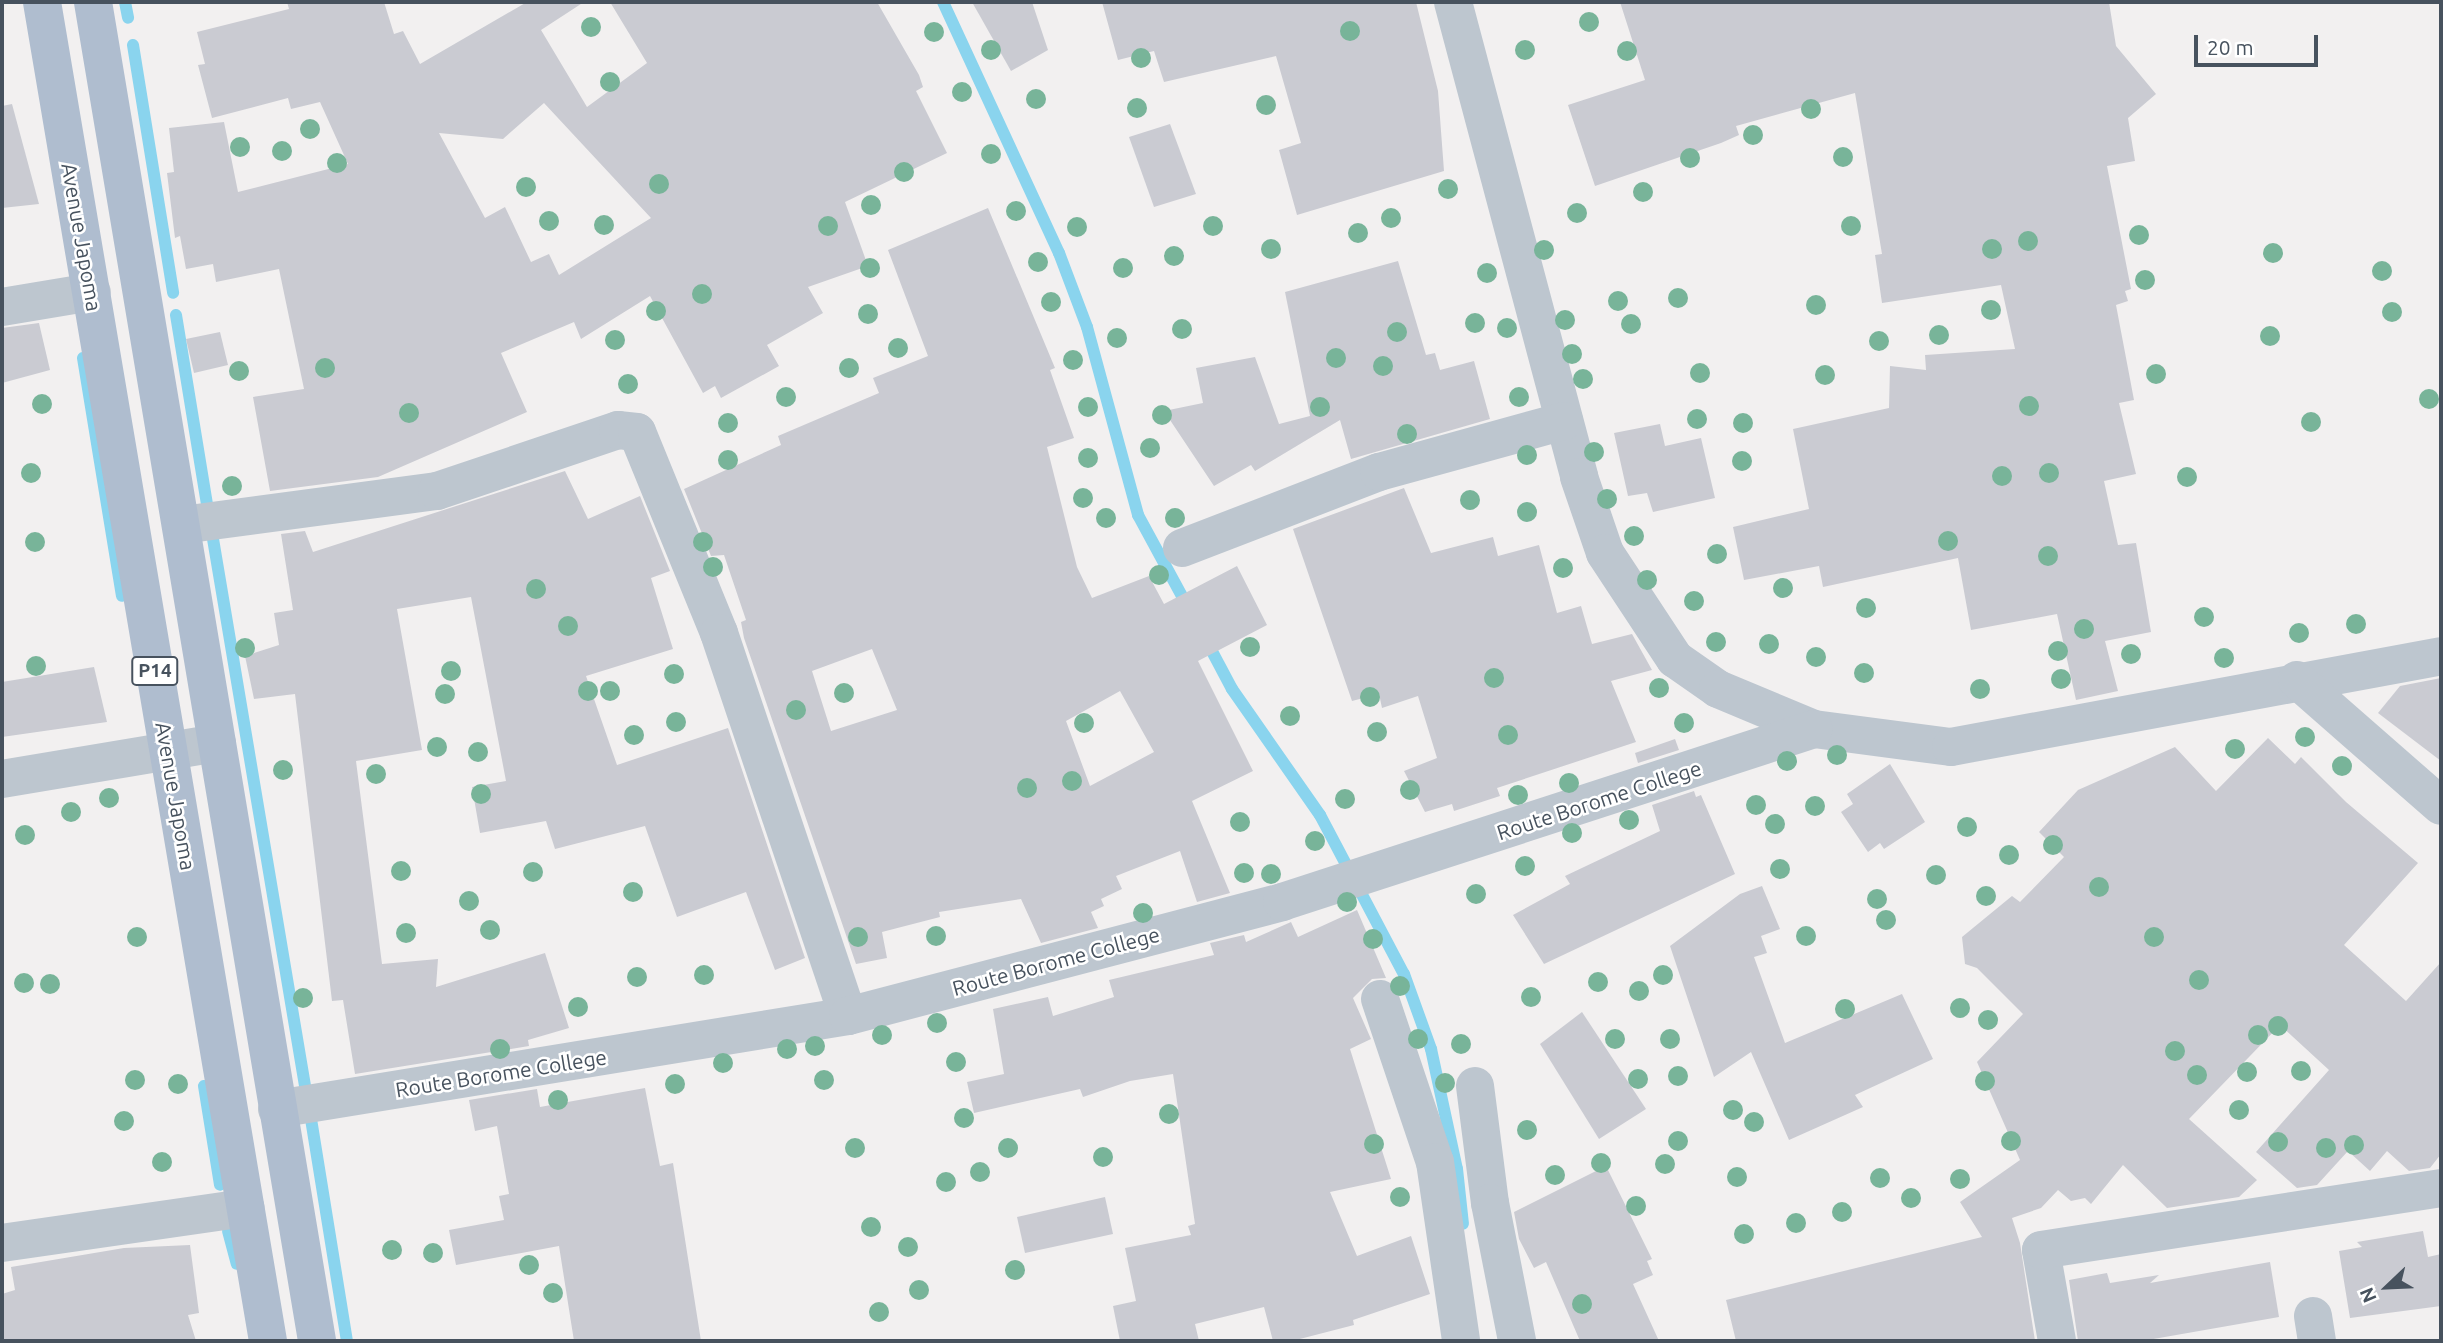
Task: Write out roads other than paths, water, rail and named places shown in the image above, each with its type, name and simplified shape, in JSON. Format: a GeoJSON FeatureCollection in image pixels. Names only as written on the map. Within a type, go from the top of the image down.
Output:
{"type":"FeatureCollection","features":[{"type":"Feature","properties":{"kind":"main road","name":"Avenue Japoma"},"geometry":{"type":"LineString","coordinates":[[42,2],[268,1341]]}},
{"type":"Feature","properties":{"kind":"main road","name":"P14"},"geometry":{"type":"LineString","coordinates":[[93,2],[317,1341]]}},
{"type":"Feature","properties":{"kind":"street"},"geometry":{"type":"LineString","coordinates":[[1453,2],[1564,421],[1605,554],[1675,659],[1718,690],[1814,729],[1951,747],[2297,680],[2441,656]]}},
{"type":"Feature","properties":{"kind":"street"},"geometry":{"type":"LineString","coordinates":[[2,307],[92,292]]}},
{"type":"Feature","properties":{"kind":"street"},"geometry":{"type":"LineString","coordinates":[[1182,548],[1379,472],[1564,421]]}},
{"type":"Feature","properties":{"kind":"street"},"geometry":{"type":"LineString","coordinates":[[182,525],[437,491],[618,430],[637,432],[719,633],[848,1016]]}},
{"type":"Feature","properties":{"kind":"street"},"geometry":{"type":"LineString","coordinates":[[2297,680],[2441,806]]}},
{"type":"Feature","properties":{"kind":"street","name":"Route Borome College"},"geometry":{"type":"LineString","coordinates":[[277,1109],[848,1016],[1282,902],[1814,729]]}},
{"type":"Feature","properties":{"kind":"street"},"geometry":{"type":"LineString","coordinates":[[2,779],[217,743]]}},
{"type":"Feature","properties":{"kind":"street"},"geometry":{"type":"LineString","coordinates":[[1380,999],[1435,1162],[1461,1341]]}},
{"type":"Feature","properties":{"kind":"street"},"geometry":{"type":"LineString","coordinates":[[1475,1086],[1490,1203],[1517,1341]]}},
{"type":"Feature","properties":{"kind":"street"},"geometry":{"type":"LineString","coordinates":[[2057,1341],[2041,1250],[2441,1188]]}},
{"type":"Feature","properties":{"kind":"street"},"geometry":{"type":"LineString","coordinates":[[2,1243],[245,1208]]}},
{"type":"Feature","properties":{"kind":"waterway"},"geometry":{"type":"LineString","coordinates":[[125,2],[128,18]]}},
{"type":"Feature","properties":{"kind":"waterway"},"geometry":{"type":"LineString","coordinates":[[943,2],[1059,253],[1087,327],[1138,515],[1189,609]]}},
{"type":"Feature","properties":{"kind":"waterway"},"geometry":{"type":"LineString","coordinates":[[133,45],[173,293]]}},
{"type":"Feature","properties":{"kind":"waterway"},"geometry":{"type":"LineString","coordinates":[[176,315],[207,505]]}},
{"type":"Feature","properties":{"kind":"waterway"},"geometry":{"type":"LineString","coordinates":[[83,358],[122,596]]}},
{"type":"Feature","properties":{"kind":"waterway"},"geometry":{"type":"LineString","coordinates":[[212,533],[305,1086]]}},
{"type":"Feature","properties":{"kind":"waterway"},"geometry":{"type":"LineString","coordinates":[[1206,640],[1232,689],[1320,815],[1404,974],[1431,1049],[1457,1169],[1463,1224]]}},
{"type":"Feature","properties":{"kind":"waterway"},"geometry":{"type":"LineString","coordinates":[[204,1086],[220,1185]]}},
{"type":"Feature","properties":{"kind":"waterway"},"geometry":{"type":"LineString","coordinates":[[311,1119],[347,1341]]}},
{"type":"Feature","properties":{"kind":"waterway"},"geometry":{"type":"LineString","coordinates":[[228,1231],[237,1264]]}}]}
